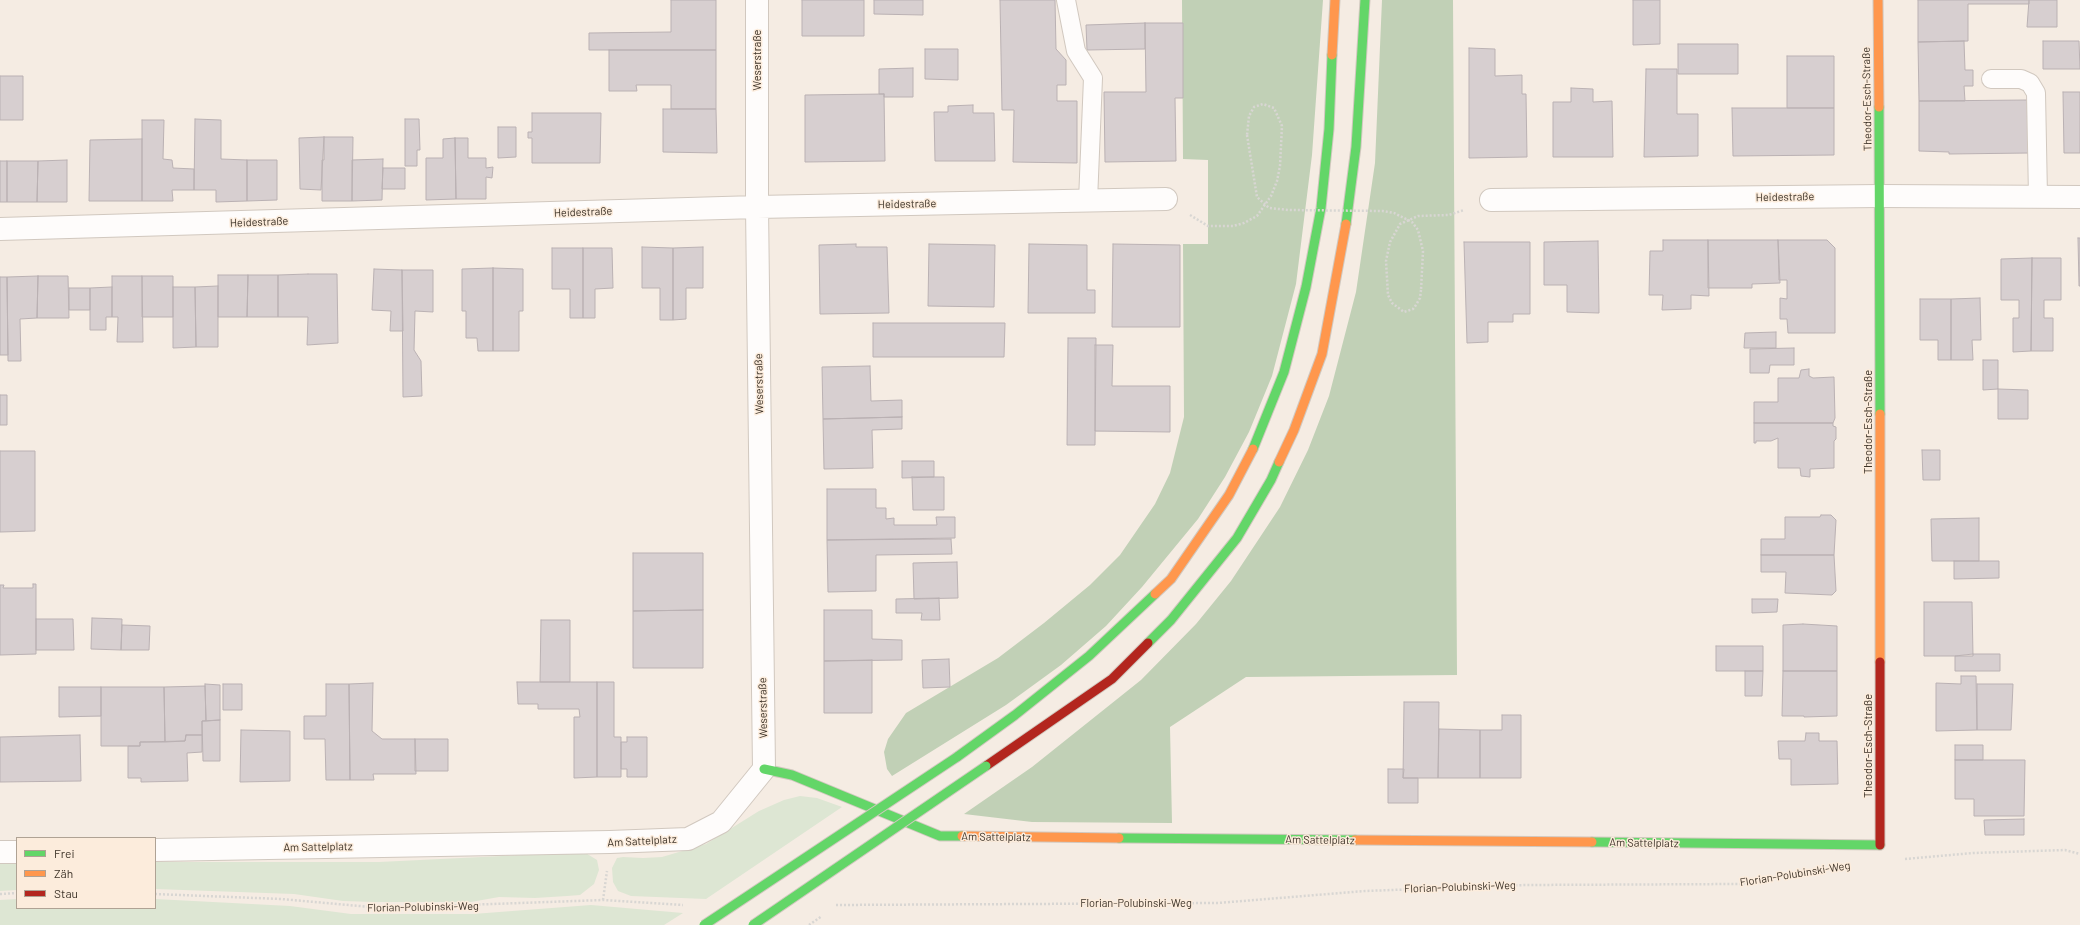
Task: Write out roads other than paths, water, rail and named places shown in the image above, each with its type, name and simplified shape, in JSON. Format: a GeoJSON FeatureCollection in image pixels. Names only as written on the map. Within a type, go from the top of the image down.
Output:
{"type":"FeatureCollection","features":[{"type":"Feature","properties":{"kind":"main road"},"geometry":{"type":"LineString","coordinates":[[704,925],[957,757],[1015,715],[1089,656],[1170,579],[1229,495],[1260,435],[1284,372],[1306,287],[1321,208],[1329,129],[1335,0]]}},
{"type":"Feature","properties":{"kind":"main road"},"geometry":{"type":"LineString","coordinates":[[753,925],[1112,679],[1171,620],[1237,538],[1271,480],[1294,430],[1322,354],[1342,251],[1356,147],[1365,0]]}},
{"type":"Feature","properties":{"kind":"main road","name":"Theodor-Esch-Straße"},"geometry":{"type":"LineString","coordinates":[[1878,0],[1880,196],[1880,845]]}},
{"type":"Feature","properties":{"kind":"main road","name":"Am Sattelplatz"},"geometry":{"type":"LineString","coordinates":[[764,769],[792,775],[940,836],[1880,845]]}},
{"type":"Feature","properties":{"kind":"street","name":"Weserstraße"},"geometry":{"type":"LineString","coordinates":[[757,0],[757,207],[764,769]]}},
{"type":"Feature","properties":{"kind":"street","name":"Heidestraße"},"geometry":{"type":"LineString","coordinates":[[1491,200],[1880,196],[2080,197]]}},
{"type":"Feature","properties":{"kind":"street","name":"Heidestraße"},"geometry":{"type":"LineString","coordinates":[[0,230],[757,207],[1166,199]]}},
{"type":"Feature","properties":{"kind":"street","name":"Am Sattelplatz"},"geometry":{"type":"LineString","coordinates":[[156,850],[610,842],[688,839],[721,822],[764,769]]}},
{"type":"Feature","properties":{"kind":"street"},"geometry":{"type":"LineString","coordinates":[[0,852],[16,852]]}},
{"type":"Feature","properties":{"kind":"lane"},"geometry":{"type":"LineString","coordinates":[[1066,0],[1076,51],[1093,78],[1088,201]]}},
{"type":"Feature","properties":{"kind":"lane"},"geometry":{"type":"LineString","coordinates":[[1992,79],[2021,79],[2030,83],[2036,93],[2038,197]]}}]}
